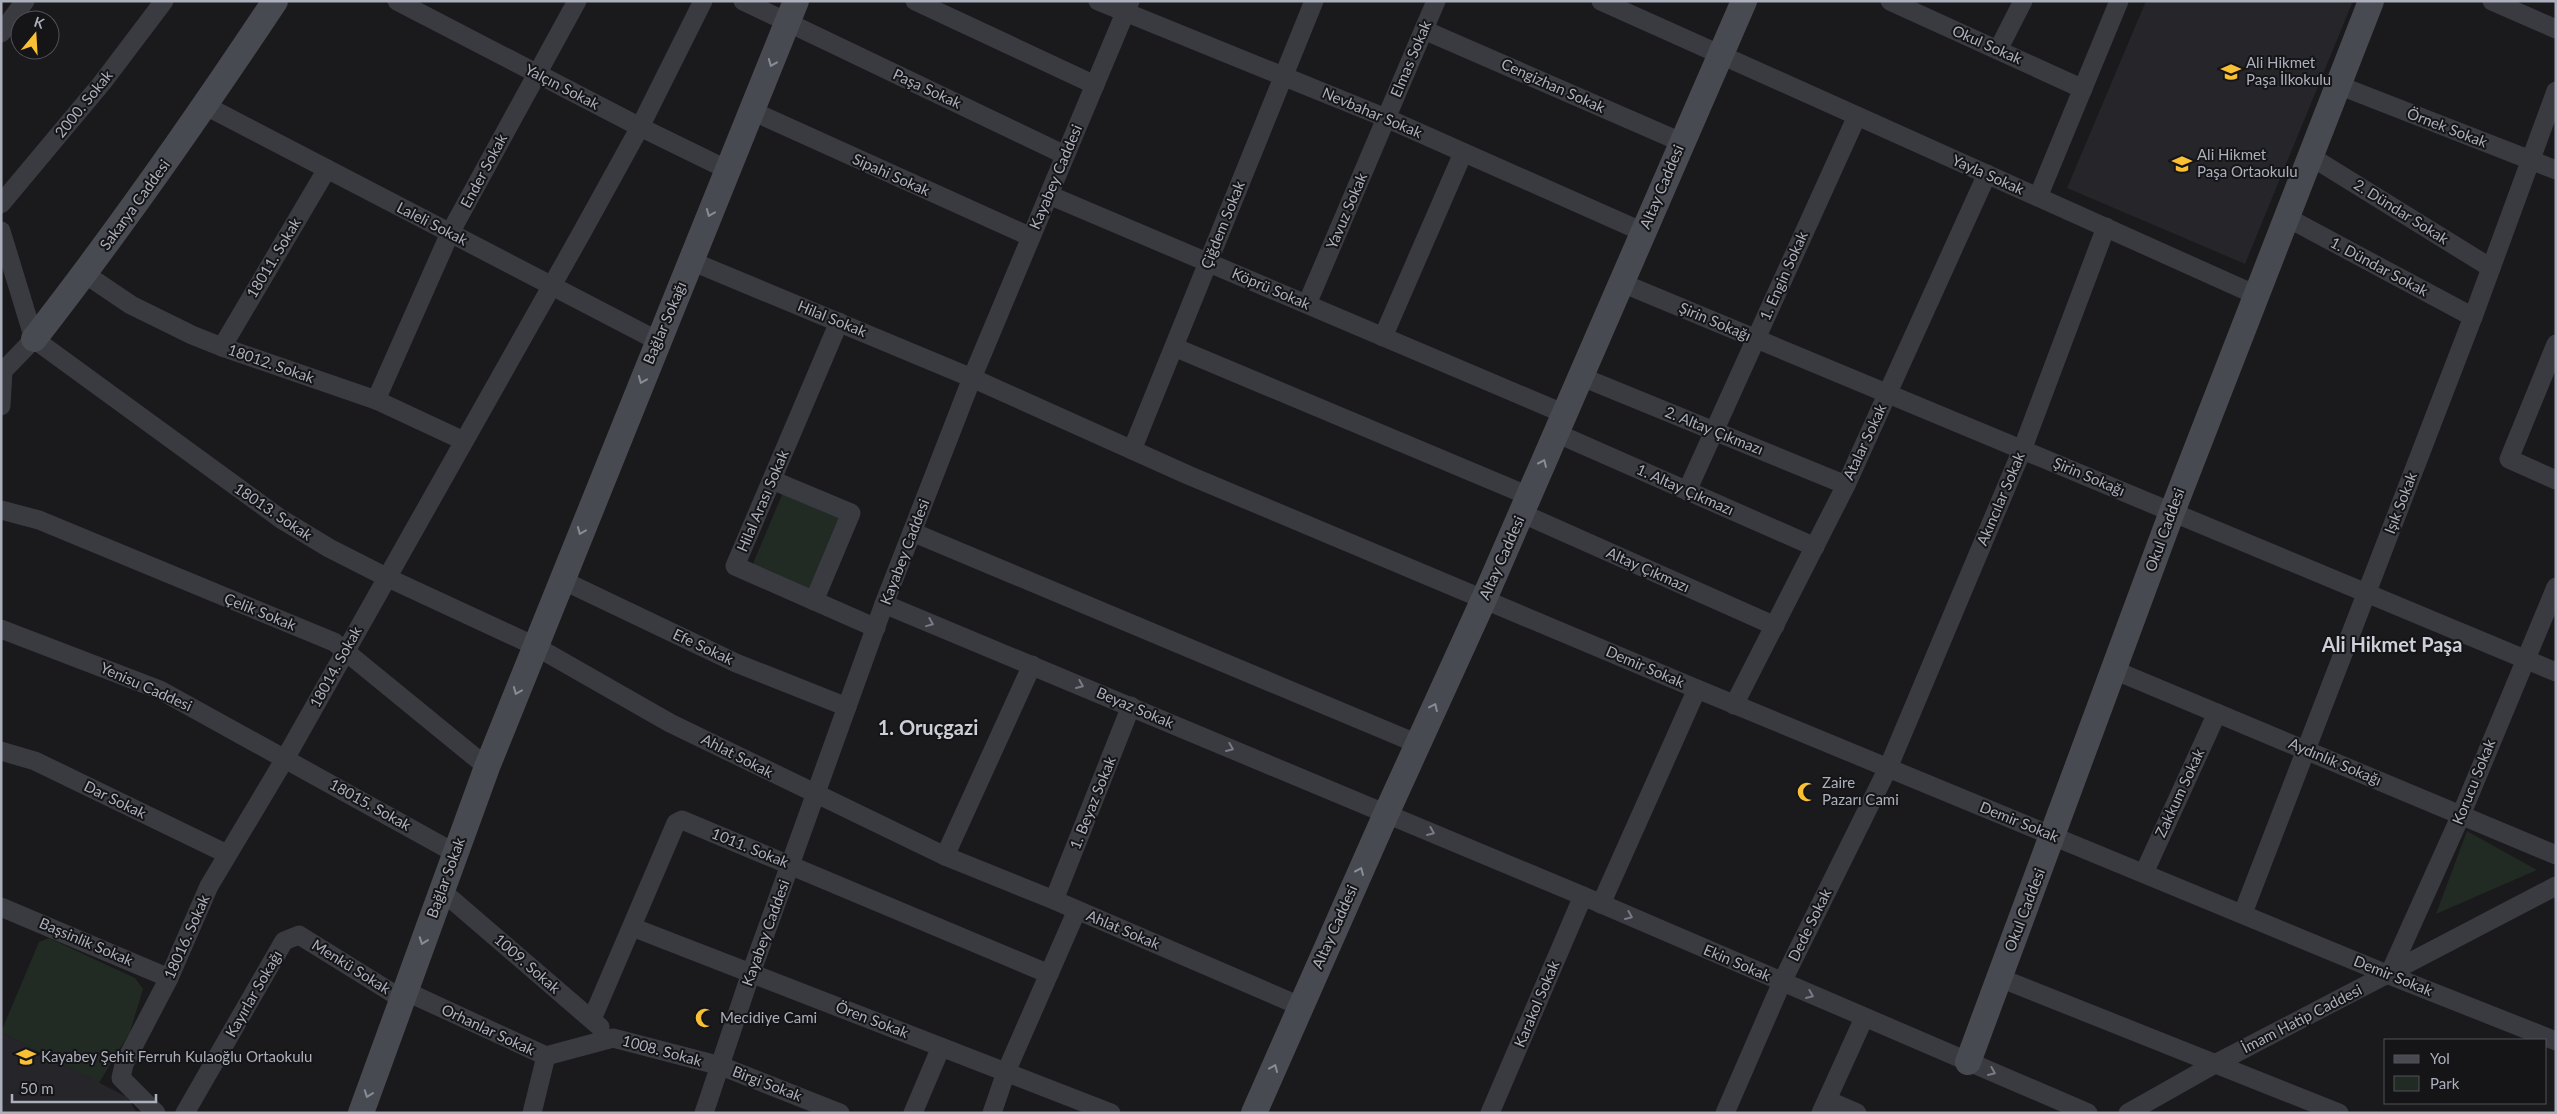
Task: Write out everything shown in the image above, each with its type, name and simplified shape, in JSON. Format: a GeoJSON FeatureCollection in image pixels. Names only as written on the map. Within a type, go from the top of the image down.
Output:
{"type":"FeatureCollection","features":[{"type":"Feature","properties":{"kind":"main road","name":"Sakarya Caddesi"},"geometry":{"type":"LineString","coordinates":[[34,339],[85,274],[206,106],[275,1]]}},
{"type":"Feature","properties":{"kind":"main road","name":"Altay Caddesi"},"geometry":{"type":"LineString","coordinates":[[1254,1113],[1300,1006],[1582,377],[1681,142],[1744,1]]}},
{"type":"Feature","properties":{"kind":"main road","name":"Okul Caddesi"},"geometry":{"type":"LineString","coordinates":[[1968,1062],[2172,512],[2371,1]]}},
{"type":"Feature","properties":{"kind":"main road","name":"Bağlar Sokağı"},"geometry":{"type":"LineString","coordinates":[[535,646],[792,12]]}},
{"type":"Feature","properties":{"kind":"main road","name":"Bağlar Sokak"},"geometry":{"type":"LineString","coordinates":[[361,1113],[487,767],[535,646]]}},
{"type":"Feature","properties":{"kind":"street"},"geometry":{"type":"LineString","coordinates":[[1,33],[25,1]]}},
{"type":"Feature","properties":{"kind":"street","name":"2000. Sokak"},"geometry":{"type":"LineString","coordinates":[[1,204],[102,83],[164,1]]}},
{"type":"Feature","properties":{"kind":"street","name":"Yalçın Sokak"},"geometry":{"type":"LineString","coordinates":[[397,1],[536,74],[728,170]]}},
{"type":"Feature","properties":{"kind":"street","name":"Ender Sokak"},"geometry":{"type":"LineString","coordinates":[[376,400],[450,233],[576,1]]}},
{"type":"Feature","properties":{"kind":"street","name":"18014. Sokak"},"geometry":{"type":"LineString","coordinates":[[286,757],[640,127],[703,1]]}},
{"type":"Feature","properties":{"kind":"street","name":"Paşa Sokak"},"geometry":{"type":"LineString","coordinates":[[743,1],[792,12],[1065,155]]}},
{"type":"Feature","properties":{"kind":"street"},"geometry":{"type":"LineString","coordinates":[[915,1],[1095,85]]}},
{"type":"Feature","properties":{"kind":"street","name":"Nevbahar Sokak"},"geometry":{"type":"LineString","coordinates":[[1098,1],[1127,7],[1284,76],[1386,118],[1643,232]]}},
{"type":"Feature","properties":{"kind":"street","name":"Çiğdem Sokak"},"geometry":{"type":"LineString","coordinates":[[1132,450],[1314,1]]}},
{"type":"Feature","properties":{"kind":"street","name":"Elmas Sokak"},"geometry":{"type":"LineString","coordinates":[[1386,118],[1436,1]]}},
{"type":"Feature","properties":{"kind":"street"},"geometry":{"type":"LineString","coordinates":[[1601,1],[1720,55]]}},
{"type":"Feature","properties":{"kind":"street","name":"Okul Sokak"},"geometry":{"type":"LineString","coordinates":[[1890,1],[1910,5],[1998,50],[2083,89]]}},
{"type":"Feature","properties":{"kind":"street"},"geometry":{"type":"LineString","coordinates":[[1998,50],[2023,1]]}},
{"type":"Feature","properties":{"kind":"street"},"geometry":{"type":"LineString","coordinates":[[2038,197],[2119,1]]}},
{"type":"Feature","properties":{"kind":"street"},"geometry":{"type":"LineString","coordinates":[[2492,1],[2556,29]]}},
{"type":"Feature","properties":{"kind":"street","name":"Kayabey Caddesi"},"geometry":{"type":"LineString","coordinates":[[704,1113],[751,973],[884,604],[972,378],[1127,7]]}},
{"type":"Feature","properties":{"kind":"street","name":"Cengizhan Sokak"},"geometry":{"type":"LineString","coordinates":[[1424,30],[1681,142]]}},
{"type":"Feature","properties":{"kind":"street","name":"Yayla Sokak"},"geometry":{"type":"LineString","coordinates":[[1720,55],[2256,294]]}},
{"type":"Feature","properties":{"kind":"street","name":"Örnek Sokak"},"geometry":{"type":"LineString","coordinates":[[2338,85],[2556,170]]}},
{"type":"Feature","properties":{"kind":"street","name":"Işık Sokak"},"geometry":{"type":"LineString","coordinates":[[2243,913],[2304,749],[2473,317],[2556,91]]}},
{"type":"Feature","properties":{"kind":"street","name":"Laleli Sokak"},"geometry":{"type":"LineString","coordinates":[[206,106],[658,341]]}},
{"type":"Feature","properties":{"kind":"street","name":"Sipahi Sokak"},"geometry":{"type":"LineString","coordinates":[[752,111],[1031,237]]}},
{"type":"Feature","properties":{"kind":"street","name":"1. Engin Sokak"},"geometry":{"type":"LineString","coordinates":[[1687,491],[1857,116]]}},
{"type":"Feature","properties":{"kind":"street","name":"Yavuz Sokak"},"geometry":{"type":"LineString","coordinates":[[1307,304],[1386,118]]}},
{"type":"Feature","properties":{"kind":"street"},"geometry":{"type":"LineString","coordinates":[[1383,337],[1463,153]]}},
{"type":"Feature","properties":{"kind":"street","name":"2. Dündar Sokak"},"geometry":{"type":"LineString","coordinates":[[2310,156],[2491,268]]}},
{"type":"Feature","properties":{"kind":"street","name":"18011. Sokak"},"geometry":{"type":"LineString","coordinates":[[222,347],[327,169]]}},
{"type":"Feature","properties":{"kind":"street","name":"Atalar Sokak"},"geometry":{"type":"LineString","coordinates":[[1734,705],[1846,484],[1987,174]]}},
{"type":"Feature","properties":{"kind":"street","name":"Köprü Sokak"},"geometry":{"type":"LineString","coordinates":[[1049,195],[1383,337],[1561,423]]}},
{"type":"Feature","properties":{"kind":"street","name":"1. Dündar Sokak"},"geometry":{"type":"LineString","coordinates":[[2286,217],[2473,317]]}},
{"type":"Feature","properties":{"kind":"street","name":"Akıncılar Sokak"},"geometry":{"type":"LineString","coordinates":[[1888,768],[2022,450],[2106,227]]}},
{"type":"Feature","properties":{"kind":"street"},"geometry":{"type":"LineString","coordinates":[[1,231],[34,339]]}},
{"type":"Feature","properties":{"kind":"street","name":"Hilal Sokak"},"geometry":{"type":"LineString","coordinates":[[691,261],[972,378],[1132,450]]}},
{"type":"Feature","properties":{"kind":"street","name":"18012. Sokak"},"geometry":{"type":"LineString","coordinates":[[85,274],[131,305],[222,347],[376,400],[464,440]]}},
{"type":"Feature","properties":{"kind":"street","name":"Şirin Sokağı"},"geometry":{"type":"LineString","coordinates":[[1622,283],[2556,672]]}},
{"type":"Feature","properties":{"kind":"street","name":"Hilal Arası Sokak"},"geometry":{"type":"LineString","coordinates":[[839,322],[735,566],[876,628]]}},
{"type":"Feature","properties":{"kind":"street","name":"Sakarya Caddesi"},"geometry":{"type":"LineString","coordinates":[[1,406],[2,371],[34,339]]}},
{"type":"Feature","properties":{"kind":"street","name":"18013. Sokak"},"geometry":{"type":"LineString","coordinates":[[34,339],[281,519],[330,548],[386,577],[535,646]]}},
{"type":"Feature","properties":{"kind":"street"},"geometry":{"type":"LineString","coordinates":[[2556,344],[2509,459],[2556,480]]}},
{"type":"Feature","properties":{"kind":"street","name":"Altay Çıkmazı"},"geometry":{"type":"LineString","coordinates":[[1174,347],[1525,505],[1775,626]]}},
{"type":"Feature","properties":{"kind":"street","name":"2. Altay Çıkmazı"},"geometry":{"type":"LineString","coordinates":[[1582,377],[1846,484]]}},
{"type":"Feature","properties":{"kind":"street","name":"1. Altay Çıkmazı"},"geometry":{"type":"LineString","coordinates":[[1561,423],[1687,491],[1814,547]]}},
{"type":"Feature","properties":{"kind":"street","name":"Demir Sokak"},"geometry":{"type":"LineString","coordinates":[[1132,450],[1734,705],[2243,913],[2389,975],[2556,1041]]}},
{"type":"Feature","properties":{"kind":"street"},"geometry":{"type":"LineString","coordinates":[[772,480],[851,513],[814,601]]}},
{"type":"Feature","properties":{"kind":"street","name":"Çelik Sokak"},"geometry":{"type":"LineString","coordinates":[[1,510],[39,520],[334,642],[487,767]]}},
{"type":"Feature","properties":{"kind":"street"},"geometry":{"type":"LineString","coordinates":[[912,532],[1418,744]]}},
{"type":"Feature","properties":{"kind":"street","name":"Efe Sokak"},"geometry":{"type":"LineString","coordinates":[[562,580],[736,663],[847,707]]}},
{"type":"Feature","properties":{"kind":"street","name":"Korucu Sokak"},"geometry":{"type":"LineString","coordinates":[[2389,975],[2461,814],[2524,659],[2556,587]]}},
{"type":"Feature","properties":{"kind":"street","name":"Beyaz Sokak"},"geometry":{"type":"LineString","coordinates":[[884,604],[1132,706],[1386,814]]}},
{"type":"Feature","properties":{"kind":"street","name":"Yenisu Caddesi"},"geometry":{"type":"LineString","coordinates":[[1,630],[160,690],[286,757]]}},
{"type":"Feature","properties":{"kind":"street","name":"Ahlat Sokak"},"geometry":{"type":"LineString","coordinates":[[535,646],[670,723],[816,796],[945,856],[1054,900],[1300,1006]]}},
{"type":"Feature","properties":{"kind":"street"},"geometry":{"type":"LineString","coordinates":[[945,856],[1032,665]]}},
{"type":"Feature","properties":{"kind":"street","name":"Aydınlık Sokağı"},"geometry":{"type":"LineString","coordinates":[[2114,670],[2461,814],[2556,856]]}},
{"type":"Feature","properties":{"kind":"street"},"geometry":{"type":"LineString","coordinates":[[1601,904],[1697,689]]}},
{"type":"Feature","properties":{"kind":"street","name":"1. Beyaz Sokak"},"geometry":{"type":"LineString","coordinates":[[1054,900],[1132,706]]}},
{"type":"Feature","properties":{"kind":"street","name":"Zakkum Sokak"},"geometry":{"type":"LineString","coordinates":[[2144,873],[2217,713]]}},
{"type":"Feature","properties":{"kind":"street","name":"Dar Sokak"},"geometry":{"type":"LineString","coordinates":[[1,751],[35,761],[227,854]]}},
{"type":"Feature","properties":{"kind":"street","name":"18015. Sokak"},"geometry":{"type":"LineString","coordinates":[[286,757],[455,853]]}},
{"type":"Feature","properties":{"kind":"street","name":"18016. Sokak"},"geometry":{"type":"LineString","coordinates":[[156,1113],[121,1078],[124,1064],[169,978],[209,886],[286,757]]}},
{"type":"Feature","properties":{"kind":"street","name":"Dede Sokak"},"geometry":{"type":"LineString","coordinates":[[1725,1113],[1782,982],[1888,768]]}},
{"type":"Feature","properties":{"kind":"street","name":"Ekin Sokak"},"geometry":{"type":"LineString","coordinates":[[1386,814],[1583,896],[2079,1111]]}},
{"type":"Feature","properties":{"kind":"street","name":"1011. Sokak"},"geometry":{"type":"LineString","coordinates":[[592,1019],[676,823],[682,820],[1049,974]]}},
{"type":"Feature","properties":{"kind":"street","name":"İmam Hatip Caddesi"},"geometry":{"type":"LineString","coordinates":[[2128,1113],[2213,1065],[2389,975],[2556,886]]}},
{"type":"Feature","properties":{"kind":"street","name":"1009. Sokak"},"geometry":{"type":"LineString","coordinates":[[442,891],[612,1038]]}},
{"type":"Feature","properties":{"kind":"street","name":"Karakol Sokak"},"geometry":{"type":"LineString","coordinates":[[1490,1113],[1583,896]]}},
{"type":"Feature","properties":{"kind":"street","name":"Başsinlik Sokak"},"geometry":{"type":"LineString","coordinates":[[1,907],[169,978]]}},
{"type":"Feature","properties":{"kind":"street"},"geometry":{"type":"LineString","coordinates":[[992,1113],[1006,1072],[1077,910]]}},
{"type":"Feature","properties":{"kind":"street","name":"Ören Sokak"},"geometry":{"type":"LineString","coordinates":[[632,926],[1112,1113]]}},
{"type":"Feature","properties":{"kind":"street","name":"Menkü Sokak"},"geometry":{"type":"LineString","coordinates":[[299,935],[404,995]]}},
{"type":"Feature","properties":{"kind":"street","name":"Kayırlar Sokağı"},"geometry":{"type":"LineString","coordinates":[[185,1113],[284,941],[299,935]]}},
{"type":"Feature","properties":{"kind":"street"},"geometry":{"type":"LineString","coordinates":[[2000,978],[2332,1112]]}},
{"type":"Feature","properties":{"kind":"street","name":"Orhanlar Sokak"},"geometry":{"type":"LineString","coordinates":[[404,995],[546,1056],[532,1113]]}},
{"type":"Feature","properties":{"kind":"street"},"geometry":{"type":"LineString","coordinates":[[1857,1113],[1824,1106],[1864,1018]]}},
{"type":"Feature","properties":{"kind":"street","name":"1008. Sokak"},"geometry":{"type":"LineString","coordinates":[[546,1056],[612,1038],[721,1066]]}},
{"type":"Feature","properties":{"kind":"street"},"geometry":{"type":"LineString","coordinates":[[913,1113],[941,1047]]}},
{"type":"Feature","properties":{"kind":"street","name":"Birgi Sokak"},"geometry":{"type":"LineString","coordinates":[[721,1066],[840,1113]]}},
{"type":"Feature","properties":{"kind":"shaded area"},"geometry":{"type":"Polygon","coordinates":[[[2146,1],[2353,1],[2245,264],[2067,188],[2146,1]]]}},
{"type":"Feature","properties":{"kind":"shaded area","name":"Kayabey Şehit Ferruh Kulaoğlu Ortaokulu"},"geometry":{"type":"Polygon","coordinates":[[[1,1032],[127,1097],[137,1113],[1,1113],[1,1032]]]}},
{"type":"Feature","properties":{"kind":"green space"},"geometry":{"type":"Polygon","coordinates":[[[784,490],[844,515],[812,591],[752,566],[784,490]]]}},
{"type":"Feature","properties":{"kind":"green space"},"geometry":{"type":"Polygon","coordinates":[[[2467,831],[2537,870],[2436,914],[2467,831]]]}},
{"type":"Feature","properties":{"kind":"green space"},"geometry":{"type":"Polygon","coordinates":[[[49,938],[135,978],[143,989],[130,1032],[99,1083],[1,1032],[39,942],[49,938]]]}},
{"type":"Feature","properties":{"kind":"place","name":"Ali Hikmet Paşa İlkokulu"},"geometry":{"type":"Point","coordinates":[2231,72]}},
{"type":"Feature","properties":{"kind":"place","name":"Ali Hikmet Paşa Ortaokulu"},"geometry":{"type":"Point","coordinates":[2182,164]}},
{"type":"Feature","properties":{"kind":"place","name":"Zaire Pazarı Cami"},"geometry":{"type":"Point","coordinates":[1807,792]}},
{"type":"Feature","properties":{"kind":"place","name":"Mecidiye Cami"},"geometry":{"type":"Point","coordinates":[705,1018]}},
{"type":"Feature","properties":{"kind":"place","name":"Kayabey Şehit Ferruh Kulaoğlu Ortaokulu"},"geometry":{"type":"Point","coordinates":[26,1057]}},
{"type":"Feature","properties":{"kind":"district","name":"Ali Hikmet Paşa"},"geometry":{"type":"Point","coordinates":[2392,645]}},
{"type":"Feature","properties":{"kind":"district","name":"1. Oruçgazi"},"geometry":{"type":"Point","coordinates":[928,728]}}]}
